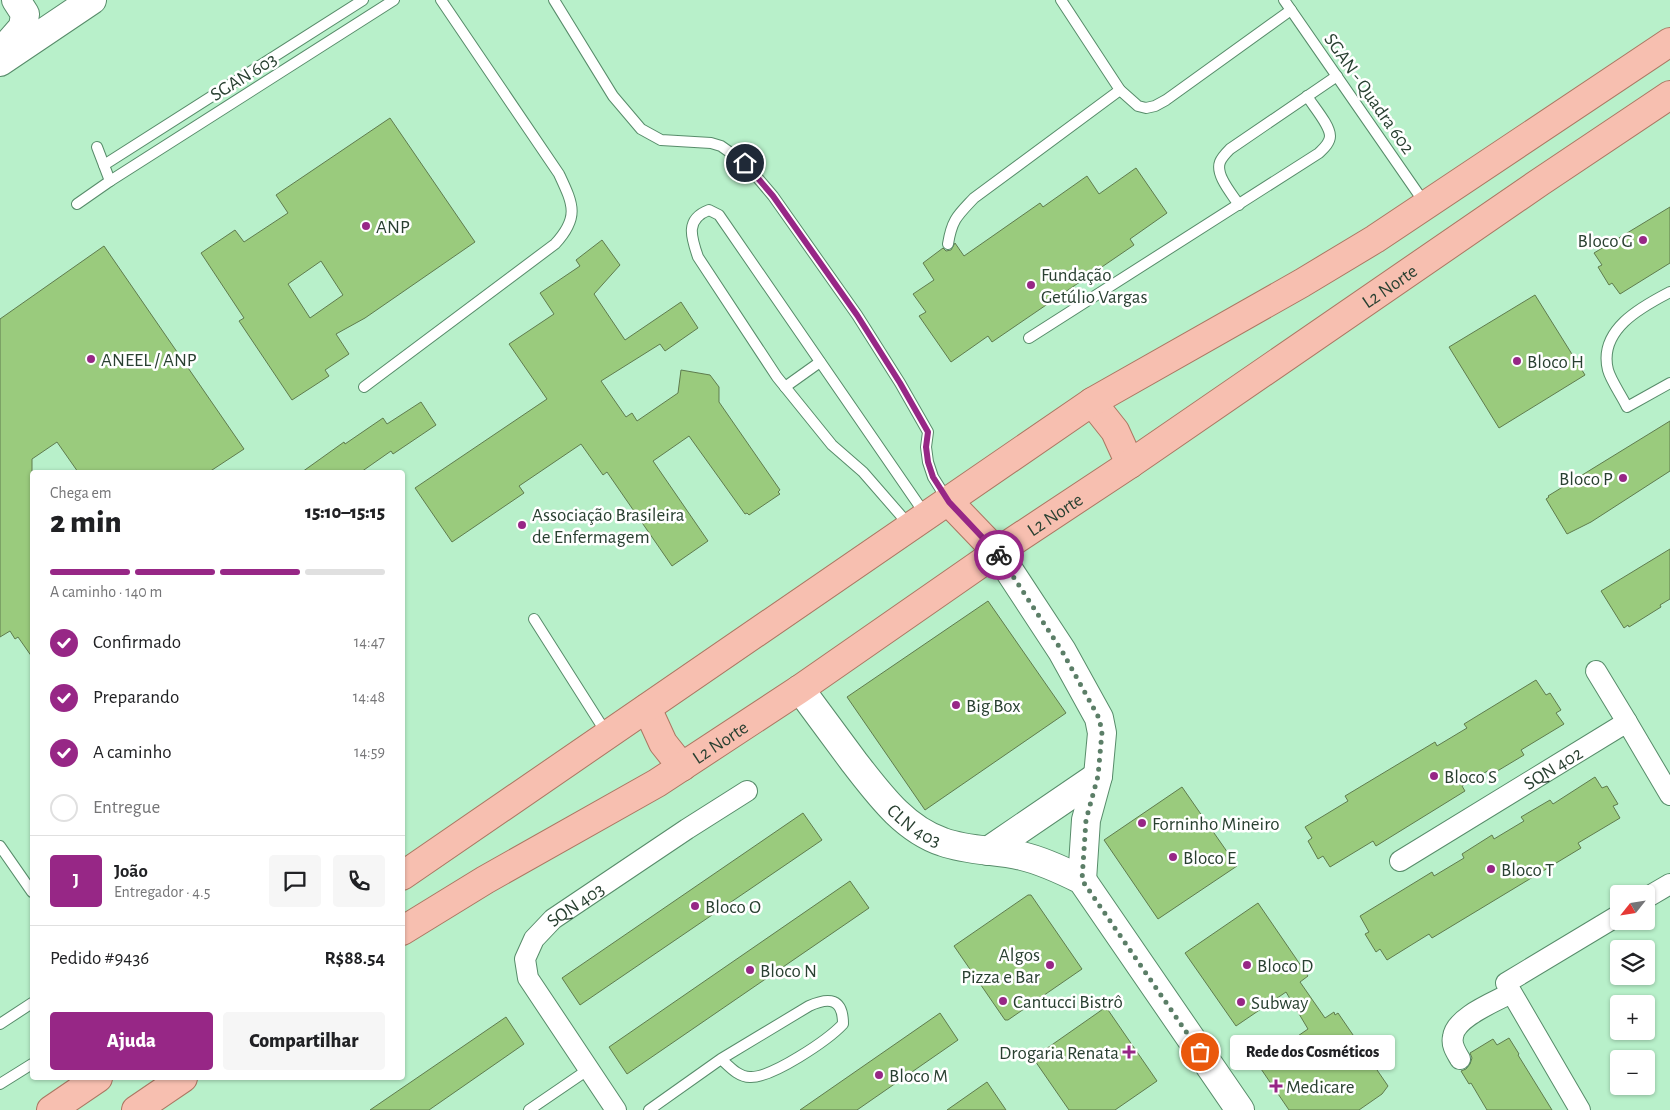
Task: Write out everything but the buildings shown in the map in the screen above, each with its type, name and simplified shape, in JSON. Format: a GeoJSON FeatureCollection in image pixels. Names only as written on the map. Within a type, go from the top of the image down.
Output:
{"type":"FeatureCollection","features":[{"type":"Feature","properties":{"kind":"main road"},"geometry":{"type":"LineString","coordinates":[[405,874],[1092,402],[1376,239],[1670,42]]}},
{"type":"Feature","properties":{"kind":"main road","name":"L2 Norte"},"geometry":{"type":"LineString","coordinates":[[405,929],[484,880],[682,767],[800,689],[997,552],[1130,464],[1540,182],[1670,95]]}},
{"type":"Feature","properties":{"kind":"main road"},"geometry":{"type":"LineString","coordinates":[[1092,402],[1115,431],[1130,464]]}},
{"type":"Feature","properties":{"kind":"main road"},"geometry":{"type":"LineString","coordinates":[[949,502],[997,552]]}},
{"type":"Feature","properties":{"kind":"main road"},"geometry":{"type":"LineString","coordinates":[[647,708],[663,743],[682,767]]}},
{"type":"Feature","properties":{"kind":"main road"},"geometry":{"type":"LineString","coordinates":[[51,1110],[95,1080]]}},
{"type":"Feature","properties":{"kind":"main road"},"geometry":{"type":"LineString","coordinates":[[136,1110],[179,1080]]}},
{"type":"Feature","properties":{"kind":"street"},"geometry":{"type":"LineString","coordinates":[[0,53],[23,27],[25,14],[16,0]]}},
{"type":"Feature","properties":{"kind":"street"},"geometry":{"type":"LineString","coordinates":[[0,62],[92,0]]}},
{"type":"Feature","properties":{"kind":"street"},"geometry":{"type":"LineString","coordinates":[[997,552],[1062,651],[1099,718],[1102,732],[1098,776],[1086,820],[1082,880],[1240,1110]]}},
{"type":"Feature","properties":{"kind":"street"},"geometry":{"type":"LineString","coordinates":[[1596,671],[1670,796]]}},
{"type":"Feature","properties":{"kind":"street","name":"CLN 403"},"geometry":{"type":"LineString","coordinates":[[800,689],[884,801],[913,827],[943,842],[1020,855],[1043,861],[1082,880]]}},
{"type":"Feature","properties":{"kind":"street","name":"SQN 402"},"geometry":{"type":"LineString","coordinates":[[1400,861],[1627,722]]}},
{"type":"Feature","properties":{"kind":"street"},"geometry":{"type":"LineString","coordinates":[[988,851],[1098,776]]}},
{"type":"Feature","properties":{"kind":"street","name":"SQN 403"},"geometry":{"type":"LineString","coordinates":[[616,1110],[528,978],[525,959],[534,939],[553,919],[747,791]]}},
{"type":"Feature","properties":{"kind":"street"},"geometry":{"type":"LineString","coordinates":[[1655,893],[1670,884]]}},
{"type":"Feature","properties":{"kind":"street"},"geometry":{"type":"LineString","coordinates":[[1580,1110],[1506,983],[1610,920]]}},
{"type":"Feature","properties":{"kind":"street"},"geometry":{"type":"LineString","coordinates":[[1460,1059],[1454,1049],[1452,1038],[1455,1028],[1463,1019],[1511,993]]}},
{"type":"Feature","properties":{"kind":"lane","name":"SGAN 603"},"geometry":{"type":"LineString","coordinates":[[104,165],[363,0]]}},
{"type":"Feature","properties":{"kind":"lane","name":"SGAN 603"},"geometry":{"type":"LineString","coordinates":[[77,204],[394,0]]}},
{"type":"Feature","properties":{"kind":"lane"},"geometry":{"type":"LineString","coordinates":[[364,387],[555,244],[566,232],[572,216],[571,200],[559,174],[441,0]]}},
{"type":"Feature","properties":{"kind":"lane"},"geometry":{"type":"LineString","coordinates":[[554,0],[613,96],[641,129],[661,140],[710,143],[721,146],[745,163],[773,196],[857,315],[900,383],[928,432],[926,447],[928,462],[933,477],[949,502]]}},
{"type":"Feature","properties":{"kind":"lane"},"geometry":{"type":"LineString","coordinates":[[1061,0],[1120,90],[1138,106],[1146,108],[1166,100],[1291,10]]}},
{"type":"Feature","properties":{"kind":"lane","name":"SGAN - Quadra 602"},"geometry":{"type":"LineString","coordinates":[[1284,0],[1426,206]]}},
{"type":"Feature","properties":{"kind":"lane"},"geometry":{"type":"LineString","coordinates":[[1239,205],[1223,179],[1219,168],[1220,160],[1230,149],[1336,76]]}},
{"type":"Feature","properties":{"kind":"lane"},"geometry":{"type":"LineString","coordinates":[[948,244],[951,226],[974,198],[1120,90]]}},
{"type":"Feature","properties":{"kind":"lane"},"geometry":{"type":"LineString","coordinates":[[1029,338],[1318,154],[1328,144],[1330,136],[1327,126],[1307,96]]}},
{"type":"Feature","properties":{"kind":"lane"},"geometry":{"type":"LineString","coordinates":[[97,147],[110,181]]}},
{"type":"Feature","properties":{"kind":"lane"},"geometry":{"type":"LineString","coordinates":[[709,210],[719,215],[820,362],[918,522],[832,445],[785,387],[698,257],[692,240],[691,229],[701,213],[709,210]]}},
{"type":"Feature","properties":{"kind":"lane"},"geometry":{"type":"LineString","coordinates":[[1670,292],[1651,302],[1624,321],[1610,341],[1607,353],[1608,370],[1627,407],[1670,383]]}},
{"type":"Feature","properties":{"kind":"lane"},"geometry":{"type":"LineString","coordinates":[[785,387],[820,362]]}},
{"type":"Feature","properties":{"kind":"lane"},"geometry":{"type":"LineString","coordinates":[[534,619],[607,735]]}},
{"type":"Feature","properties":{"kind":"lane"},"geometry":{"type":"LineString","coordinates":[[0,846],[30,889]]}},
{"type":"Feature","properties":{"kind":"lane"},"geometry":{"type":"LineString","coordinates":[[649,1110],[721,1059],[809,1006],[821,1001],[836,1002],[840,1008],[843,1024],[835,1033],[773,1071],[750,1077],[740,1074],[721,1059]]}},
{"type":"Feature","properties":{"kind":"lane"},"geometry":{"type":"LineString","coordinates":[[0,1024],[30,1004]]}},
{"type":"Feature","properties":{"kind":"lane"},"geometry":{"type":"LineString","coordinates":[[0,1084],[30,1065]]}},
{"type":"Feature","properties":{"kind":"lane"},"geometry":{"type":"LineString","coordinates":[[529,1110],[589,1069]]}},
{"type":"Feature","properties":{"kind":"way so far"},"geometry":{"type":"LineString","coordinates":[[999,555],[1062,651],[1099,718],[1102,732],[1098,776],[1086,820],[1082,880],[1200,1052]]}},
{"type":"Feature","properties":{"kind":"place","name":"ANP"},"geometry":{"type":"Point","coordinates":[366,226]}},
{"type":"Feature","properties":{"kind":"place","name":"Bloco G"},"geometry":{"type":"Point","coordinates":[1643,240]}},
{"type":"Feature","properties":{"kind":"place","name":"Fundação Getúlio Vargas"},"geometry":{"type":"Point","coordinates":[1031,285]}},
{"type":"Feature","properties":{"kind":"place","name":"ANEEL / ANP"},"geometry":{"type":"Point","coordinates":[91,359]}},
{"type":"Feature","properties":{"kind":"place","name":"Bloco H"},"geometry":{"type":"Point","coordinates":[1517,361]}},
{"type":"Feature","properties":{"kind":"place","name":"Bloco P"},"geometry":{"type":"Point","coordinates":[1623,478]}},
{"type":"Feature","properties":{"kind":"place","name":"Associação Brasileira de Enfermagem"},"geometry":{"type":"Point","coordinates":[522,525]}},
{"type":"Feature","properties":{"kind":"place","name":"Big Box"},"geometry":{"type":"Point","coordinates":[956,705]}},
{"type":"Feature","properties":{"kind":"place","name":"Bloco S"},"geometry":{"type":"Point","coordinates":[1434,776]}},
{"type":"Feature","properties":{"kind":"place","name":"Forninho Mineiro"},"geometry":{"type":"Point","coordinates":[1142,823]}},
{"type":"Feature","properties":{"kind":"place","name":"Bloco E"},"geometry":{"type":"Point","coordinates":[1173,857]}},
{"type":"Feature","properties":{"kind":"place","name":"Bloco T"},"geometry":{"type":"Point","coordinates":[1491,869]}},
{"type":"Feature","properties":{"kind":"place","name":"Bloco O"},"geometry":{"type":"Point","coordinates":[695,906]}},
{"type":"Feature","properties":{"kind":"place","name":"Algos Pizza e Bar"},"geometry":{"type":"Point","coordinates":[1050,965]}},
{"type":"Feature","properties":{"kind":"place","name":"Bloco D"},"geometry":{"type":"Point","coordinates":[1247,965]}},
{"type":"Feature","properties":{"kind":"place","name":"Bloco N"},"geometry":{"type":"Point","coordinates":[750,970]}},
{"type":"Feature","properties":{"kind":"place","name":"Cantucci Bistrô"},"geometry":{"type":"Point","coordinates":[1003,1001]}},
{"type":"Feature","properties":{"kind":"place","name":"Subway"},"geometry":{"type":"Point","coordinates":[1241,1002]}},
{"type":"Feature","properties":{"kind":"place","name":"Drogaria Renata"},"geometry":{"type":"Point","coordinates":[1129,1052]}},
{"type":"Feature","properties":{"kind":"place","name":"Rede dos Cosméticos"},"geometry":{"type":"Point","coordinates":[1200,1052]}},
{"type":"Feature","properties":{"kind":"place","name":"Bloco M"},"geometry":{"type":"Point","coordinates":[879,1075]}},
{"type":"Feature","properties":{"kind":"place","name":"Medicare"},"geometry":{"type":"Point","coordinates":[1276,1086]}},
{"type":"Feature","properties":{"kind":"route"},"geometry":{"type":"LineString","coordinates":[[745,163],[773,196],[857,315],[900,383],[928,432],[926,447],[928,462],[933,477],[949,502],[999,555]]}}]}
